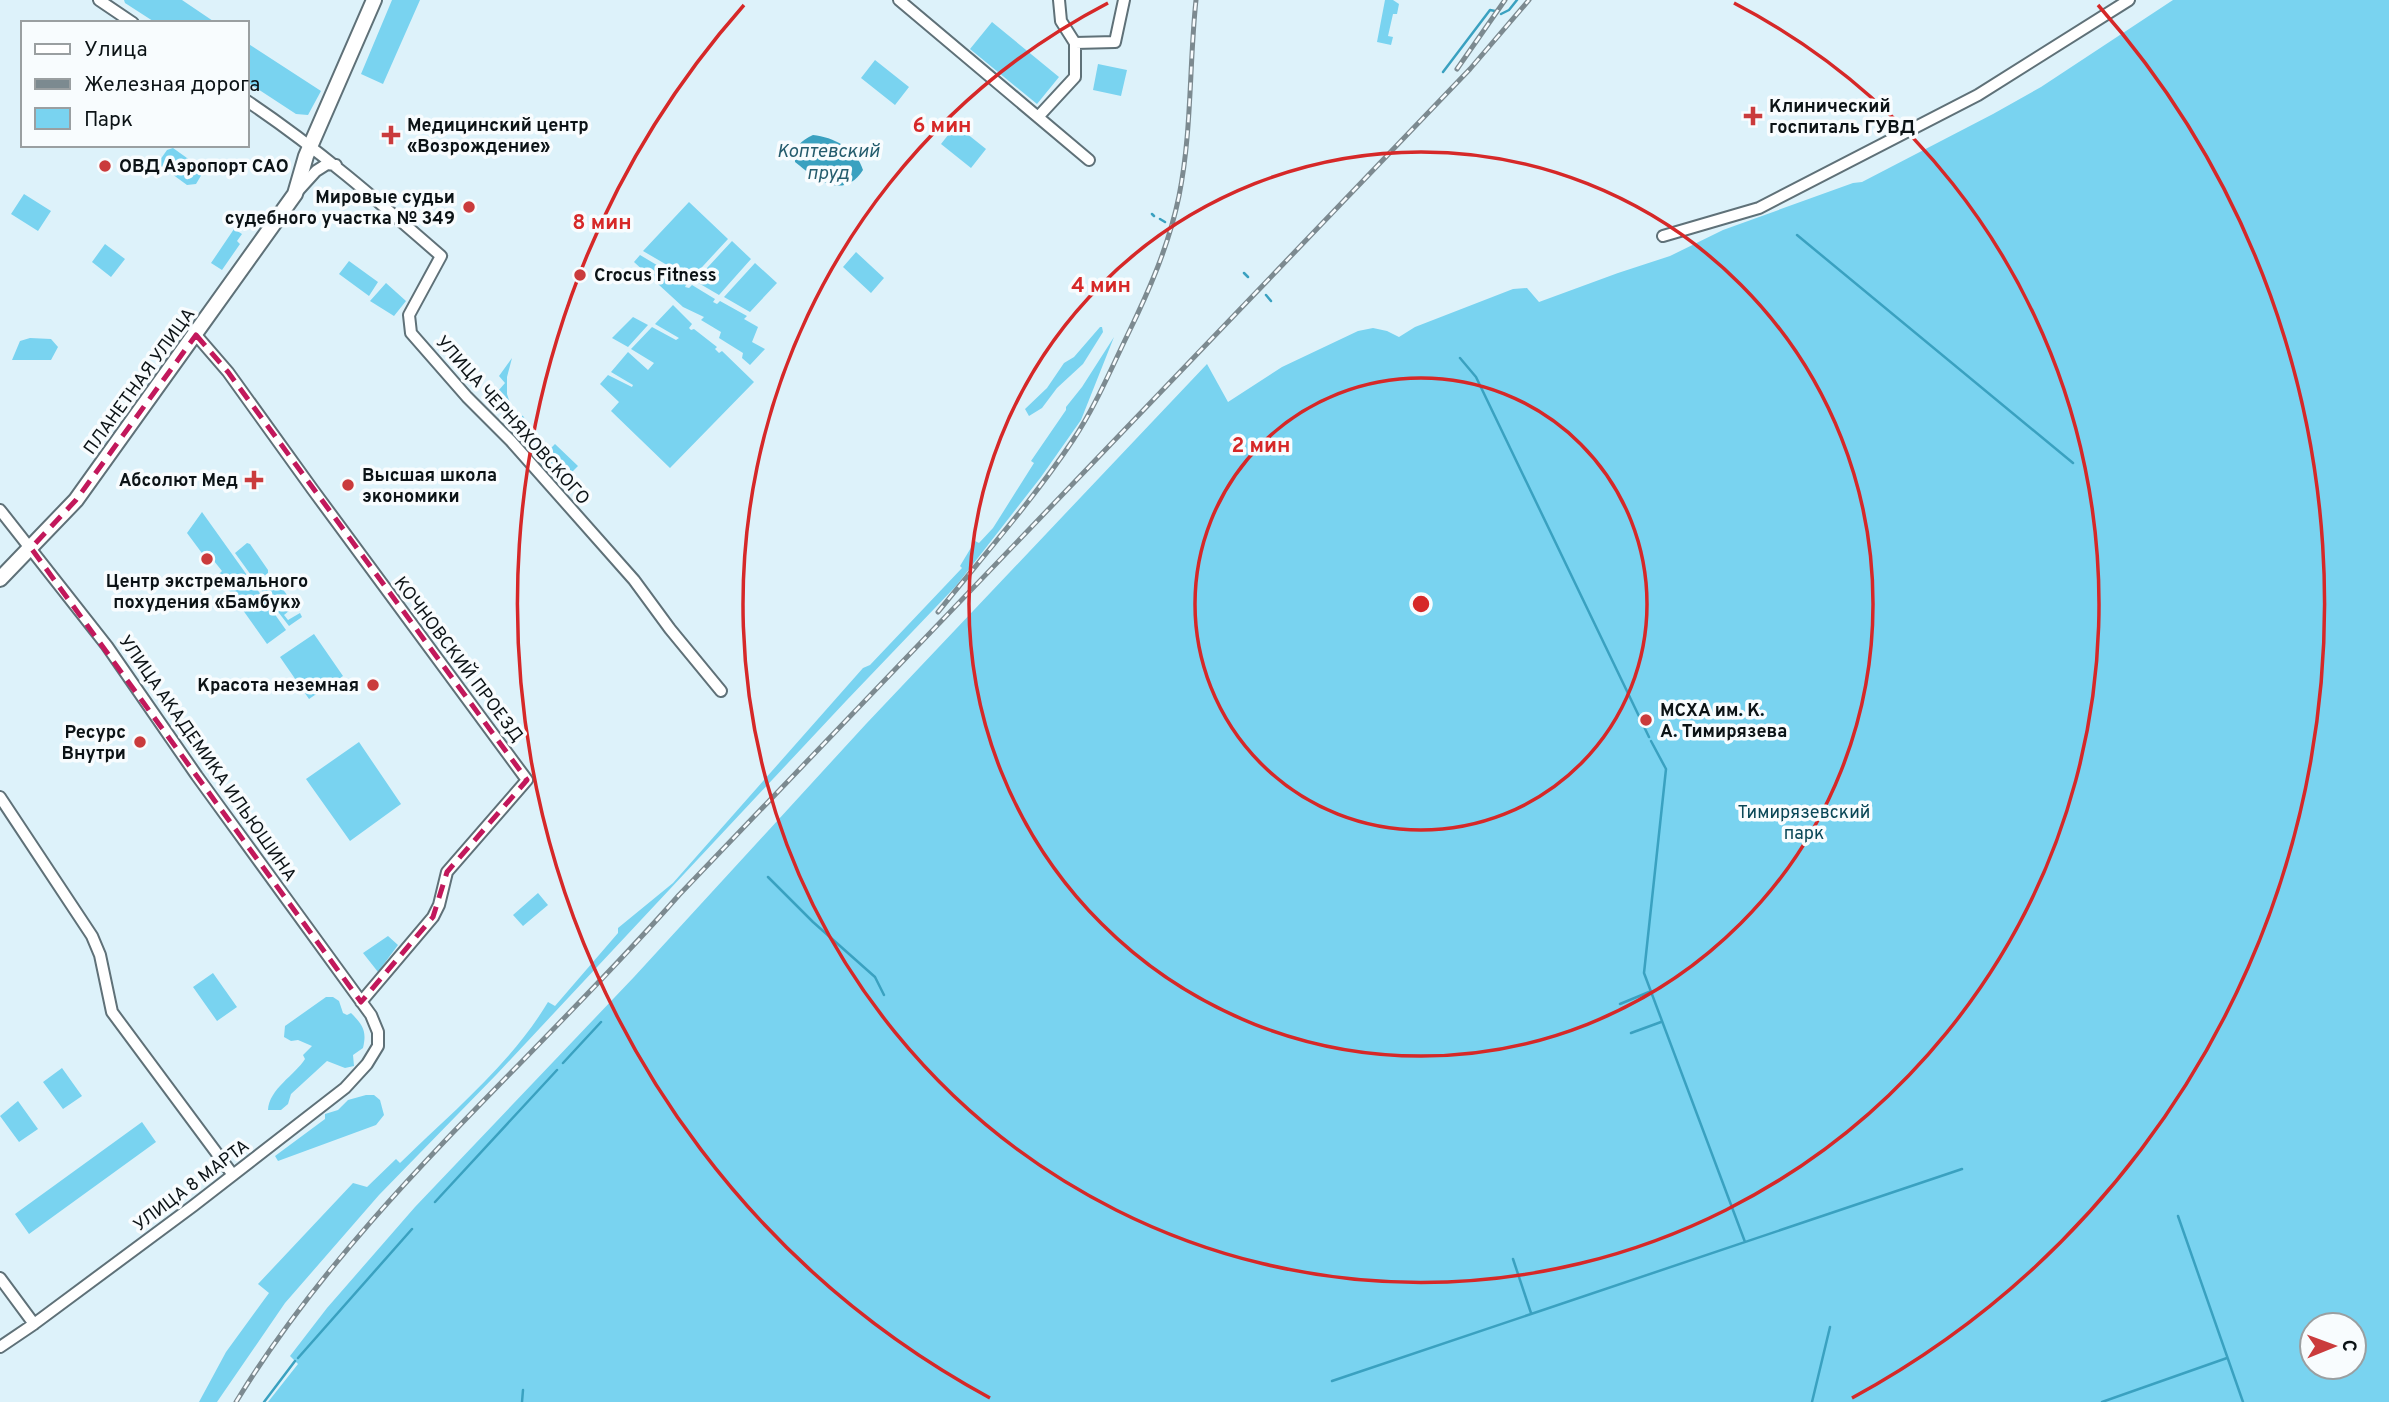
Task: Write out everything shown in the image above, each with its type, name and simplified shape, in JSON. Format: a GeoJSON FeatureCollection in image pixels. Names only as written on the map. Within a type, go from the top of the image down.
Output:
{"type":"FeatureCollection","features":[{"type":"Feature","properties":{"kind":"street","name":"ПЛАНЕТНАЯ УЛИЦА"},"geometry":{"type":"LineString","coordinates":[[296,194],[311,145],[374,0]]}},
{"type":"Feature","properties":{"kind":"street"},"geometry":{"type":"LineString","coordinates":[[899,0],[1089,160]]}},
{"type":"Feature","properties":{"kind":"street"},"geometry":{"type":"LineString","coordinates":[[1038,117],[1075,77],[1075,43],[1061,21],[1059,0]]}},
{"type":"Feature","properties":{"kind":"street"},"geometry":{"type":"LineString","coordinates":[[1075,43],[1115,42],[1125,0]]}},
{"type":"Feature","properties":{"kind":"street"},"geometry":{"type":"LineString","coordinates":[[1663,236],[1759,208],[1978,95],[2129,0]]}},
{"type":"Feature","properties":{"kind":"street"},"geometry":{"type":"LineString","coordinates":[[101,1],[130,21]]}},
{"type":"Feature","properties":{"kind":"street","name":"УЛИЦА ЧЕРНЯХОВСКОГО"},"geometry":{"type":"LineString","coordinates":[[248,102],[311,145],[441,256],[409,315],[411,333],[467,397],[512,441],[627,571],[721,691]]}},
{"type":"Feature","properties":{"kind":"street","name":"ПЛАНЕТНАЯ УЛИЦА"},"geometry":{"type":"LineString","coordinates":[[0,579],[76,500],[296,194],[316,171],[327,164],[337,166]]}},
{"type":"Feature","properties":{"kind":"street","name":"КОЧНОВСКИЙ ПРОЕЗД"},"geometry":{"type":"LineString","coordinates":[[196,335],[228,372],[302,477],[527,780],[447,872],[439,905],[433,917],[361,1002]]}},
{"type":"Feature","properties":{"kind":"street","name":"УЛИЦА АКАДЕМИКА ИЛЬЮШИНА"},"geometry":{"type":"LineString","coordinates":[[0,510],[107,646],[197,776],[371,1015],[378,1032]]}},
{"type":"Feature","properties":{"kind":"street"},"geometry":{"type":"LineString","coordinates":[[0,797],[92,936],[100,955],[112,1012],[233,1175]]}},
{"type":"Feature","properties":{"kind":"street","name":"УЛИЦА 8 МАРТА"},"geometry":{"type":"LineString","coordinates":[[0,1347],[233,1175],[345,1088],[373,1055],[378,1046],[378,1032]]}},
{"type":"Feature","properties":{"kind":"street"},"geometry":{"type":"LineString","coordinates":[[0,1278],[34,1324]]}},
{"type":"Feature","properties":{"kind":"highlighted area"},"geometry":{"type":"Polygon","coordinates":[[[196,335],[228,372],[527,780],[447,872],[433,917],[361,1002],[31,548],[76,500],[196,335]]]}},
{"type":"Feature","properties":{"kind":"green space"},"geometry":{"type":"Polygon","coordinates":[[[124,0],[182,0],[213,21],[153,21],[124,0]]]}},
{"type":"Feature","properties":{"kind":"green space"},"geometry":{"type":"Polygon","coordinates":[[[392,0],[420,0],[383,84],[361,74],[392,0]]]}},
{"type":"Feature","properties":{"kind":"green space"},"geometry":{"type":"Polygon","coordinates":[[[1385,0],[1393,0],[1399,4],[1397,14],[1393,14],[1388,36],[1393,37],[1391,45],[1377,42],[1385,0]]]}},
{"type":"Feature","properties":{"kind":"green space","name":"Тимирязевский парк"},"geometry":{"type":"Polygon","coordinates":[[[2173,0],[2389,0],[2389,1402],[268,1402],[298,1364],[290,1356],[327,1308],[415,1207],[634,977],[866,724],[1207,364],[1228,402],[1282,367],[1358,331],[1373,328],[1399,337],[1415,327],[1513,289],[1527,288],[1539,302],[1670,256],[1723,230],[1862,182],[2041,87],[2173,0]]]}},
{"type":"Feature","properties":{"kind":"green space"},"geometry":{"type":"Polygon","coordinates":[[[992,22],[1059,77],[1037,104],[970,49],[992,22]]]}},
{"type":"Feature","properties":{"kind":"green space"},"geometry":{"type":"Polygon","coordinates":[[[248,44],[321,91],[308,115],[296,114],[248,83],[248,44]]]}},
{"type":"Feature","properties":{"kind":"green space"},"geometry":{"type":"Polygon","coordinates":[[[875,60],[909,87],[895,105],[861,78],[875,60]]]}},
{"type":"Feature","properties":{"kind":"green space"},"geometry":{"type":"Polygon","coordinates":[[[1098,64],[1127,70],[1121,96],[1093,90],[1098,64]]]}},
{"type":"Feature","properties":{"kind":"green space"},"geometry":{"type":"Polygon","coordinates":[[[956,125],[986,149],[971,168],[941,144],[956,125]]]}},
{"type":"Feature","properties":{"kind":"green space"},"geometry":{"type":"Polygon","coordinates":[[[173,148],[201,168],[202,174],[196,184],[187,185],[161,166],[160,160],[167,150],[173,148]]]}},
{"type":"Feature","properties":{"kind":"green space"},"geometry":{"type":"Polygon","coordinates":[[[24,194],[51,211],[38,231],[11,214],[24,194]]]}},
{"type":"Feature","properties":{"kind":"green space"},"geometry":{"type":"Polygon","coordinates":[[[689,202],[728,239],[691,279],[643,251],[689,202]]]}},
{"type":"Feature","properties":{"kind":"green space"},"geometry":{"type":"Polygon","coordinates":[[[234,229],[242,234],[237,241],[240,244],[222,270],[211,263],[234,229]]]}},
{"type":"Feature","properties":{"kind":"green space"},"geometry":{"type":"Polygon","coordinates":[[[732,241],[751,259],[719,295],[695,281],[732,241]]]}},
{"type":"Feature","properties":{"kind":"green space"},"geometry":{"type":"Polygon","coordinates":[[[105,244],[125,259],[111,277],[92,262],[105,244]]]}},
{"type":"Feature","properties":{"kind":"green space"},"geometry":{"type":"Polygon","coordinates":[[[856,252],[884,278],[871,293],[843,267],[856,252]]]}},
{"type":"Feature","properties":{"kind":"green space"},"geometry":{"type":"Polygon","coordinates":[[[640,255],[687,283],[685,287],[692,285],[715,299],[713,302],[717,304],[720,301],[747,316],[744,319],[758,327],[752,342],[765,349],[750,365],[742,358],[743,353],[719,338],[721,332],[701,320],[704,317],[683,307],[634,262],[640,255]]]}},
{"type":"Feature","properties":{"kind":"green space"},"geometry":{"type":"Polygon","coordinates":[[[349,261],[378,282],[369,296],[339,274],[349,261]]]}},
{"type":"Feature","properties":{"kind":"green space"},"geometry":{"type":"Polygon","coordinates":[[[755,263],[777,283],[750,312],[724,297],[755,263]]]}},
{"type":"Feature","properties":{"kind":"green space"},"geometry":{"type":"Polygon","coordinates":[[[386,283],[406,301],[394,316],[370,301],[386,283]]]}},
{"type":"Feature","properties":{"kind":"green space"},"geometry":{"type":"Polygon","coordinates":[[[673,305],[692,324],[689,328],[691,330],[694,329],[717,347],[715,349],[719,353],[722,351],[754,382],[670,468],[611,411],[619,402],[600,384],[608,375],[632,387],[633,385],[611,372],[628,352],[648,370],[654,363],[631,349],[652,327],[676,340],[679,338],[655,324],[673,305]]]}},
{"type":"Feature","properties":{"kind":"green space"},"geometry":{"type":"Polygon","coordinates":[[[633,317],[648,325],[628,347],[612,338],[633,317]]]}},
{"type":"Feature","properties":{"kind":"green space"},"geometry":{"type":"Polygon","coordinates":[[[1100,327],[1103,332],[1083,364],[1057,388],[1042,408],[1029,416],[1025,409],[1047,388],[1064,363],[1074,357],[1100,327]]]}},
{"type":"Feature","properties":{"kind":"green space"},"geometry":{"type":"Polygon","coordinates":[[[1114,337],[1081,420],[1041,477],[956,586],[496,1075],[379,1195],[285,1303],[217,1402],[199,1402],[226,1352],[269,1293],[258,1284],[353,1183],[367,1187],[396,1159],[400,1163],[480,1087],[517,1046],[548,1002],[555,1006],[618,933],[618,928],[673,883],[863,668],[870,665],[962,568],[960,566],[975,541],[979,543],[993,528],[1034,463],[1031,461],[1114,337]]]}},
{"type":"Feature","properties":{"kind":"green space"},"geometry":{"type":"Polygon","coordinates":[[[30,338],[51,339],[58,347],[51,360],[12,360],[20,341],[30,338]]]}},
{"type":"Feature","properties":{"kind":"green space"},"geometry":{"type":"Polygon","coordinates":[[[512,358],[507,377],[507,394],[511,406],[524,417],[525,422],[522,425],[514,423],[492,398],[505,383],[499,376],[512,358]]]}},
{"type":"Feature","properties":{"kind":"green space"},"geometry":{"type":"Polygon","coordinates":[[[534,437],[549,450],[555,444],[578,466],[560,484],[557,480],[565,471],[556,462],[548,469],[525,446],[534,437]]]}},
{"type":"Feature","properties":{"kind":"green space"},"geometry":{"type":"Polygon","coordinates":[[[202,512],[286,630],[267,644],[218,575],[222,571],[214,561],[210,564],[187,533],[202,512]]]}},
{"type":"Feature","properties":{"kind":"green space"},"geometry":{"type":"Polygon","coordinates":[[[247,543],[268,570],[268,573],[256,582],[235,553],[247,543]]]}},
{"type":"Feature","properties":{"kind":"green space"},"geometry":{"type":"Polygon","coordinates":[[[274,577],[295,606],[284,615],[288,620],[300,613],[302,617],[289,626],[259,587],[274,577]]]}},
{"type":"Feature","properties":{"kind":"green space"},"geometry":{"type":"Polygon","coordinates":[[[314,634],[343,676],[309,699],[280,657],[314,634]]]}},
{"type":"Feature","properties":{"kind":"green space"},"geometry":{"type":"Polygon","coordinates":[[[359,742],[401,804],[350,841],[306,779],[359,742]]]}},
{"type":"Feature","properties":{"kind":"green space"},"geometry":{"type":"Polygon","coordinates":[[[538,893],[548,905],[523,926],[513,915],[538,893]]]}},
{"type":"Feature","properties":{"kind":"green space"},"geometry":{"type":"Polygon","coordinates":[[[388,936],[398,945],[378,972],[363,953],[388,936]]]}},
{"type":"Feature","properties":{"kind":"green space"},"geometry":{"type":"Polygon","coordinates":[[[213,973],[237,1007],[217,1021],[193,987],[213,973]]]}},
{"type":"Feature","properties":{"kind":"green space"},"geometry":{"type":"Polygon","coordinates":[[[326,997],[339,1001],[343,1013],[351,1013],[363,1029],[363,1048],[353,1055],[354,1066],[345,1068],[327,1061],[291,1094],[288,1104],[281,1110],[268,1110],[273,1095],[301,1065],[305,1059],[303,1055],[312,1046],[284,1037],[285,1026],[326,997]]]}},
{"type":"Feature","properties":{"kind":"green space"},"geometry":{"type":"Polygon","coordinates":[[[62,1068],[82,1096],[63,1109],[43,1082],[62,1068]]]}},
{"type":"Feature","properties":{"kind":"green space"},"geometry":{"type":"Polygon","coordinates":[[[374,1095],[380,1100],[384,1115],[376,1125],[278,1161],[275,1156],[325,1119],[325,1114],[338,1110],[348,1100],[374,1095]]]}},
{"type":"Feature","properties":{"kind":"green space"},"geometry":{"type":"Polygon","coordinates":[[[18,1101],[38,1129],[19,1142],[0,1116],[18,1101]]]}},
{"type":"Feature","properties":{"kind":"green space"},"geometry":{"type":"Polygon","coordinates":[[[142,1122],[156,1142],[29,1234],[15,1214],[142,1122]]]}},
{"type":"Feature","properties":{"kind":"water","name":"Коптевский пруд"},"geometry":{"type":"Polygon","coordinates":[[[813,135],[843,145],[855,156],[863,170],[855,179],[838,186],[812,175],[795,162],[799,145],[813,135]]]}},
{"type":"Feature","properties":{"kind":"waterway"},"geometry":{"type":"LineString","coordinates":[[1501,14],[1509,10],[1517,0]]}},
{"type":"Feature","properties":{"kind":"waterway"},"geometry":{"type":"LineString","coordinates":[[1443,72],[1490,10],[1495,11]]}},
{"type":"Feature","properties":{"kind":"waterway"},"geometry":{"type":"LineString","coordinates":[[1160,219],[1165,222]]}},
{"type":"Feature","properties":{"kind":"waterway"},"geometry":{"type":"LineString","coordinates":[[1797,235],[2073,463]]}},
{"type":"Feature","properties":{"kind":"waterway"},"geometry":{"type":"LineString","coordinates":[[1244,273],[1248,277]]}},
{"type":"Feature","properties":{"kind":"waterway"},"geometry":{"type":"LineString","coordinates":[[1266,295],[1271,301]]}},
{"type":"Feature","properties":{"kind":"waterway"},"geometry":{"type":"LineString","coordinates":[[1460,358],[1476,377],[1649,737]]}},
{"type":"Feature","properties":{"kind":"waterway"},"geometry":{"type":"LineString","coordinates":[[1651,741],[1666,769],[1644,973],[1745,1242]]}},
{"type":"Feature","properties":{"kind":"waterway"},"geometry":{"type":"LineString","coordinates":[[768,877],[813,922],[875,977],[884,995]]}},
{"type":"Feature","properties":{"kind":"waterway"},"geometry":{"type":"LineString","coordinates":[[1620,1004],[1649,992]]}},
{"type":"Feature","properties":{"kind":"waterway"},"geometry":{"type":"LineString","coordinates":[[563,1063],[601,1022]]}},
{"type":"Feature","properties":{"kind":"waterway"},"geometry":{"type":"LineString","coordinates":[[1631,1033],[1661,1022]]}},
{"type":"Feature","properties":{"kind":"waterway"},"geometry":{"type":"LineString","coordinates":[[435,1202],[557,1070]]}},
{"type":"Feature","properties":{"kind":"waterway"},"geometry":{"type":"LineString","coordinates":[[1332,1381],[1962,1169]]}},
{"type":"Feature","properties":{"kind":"waterway"},"geometry":{"type":"LineString","coordinates":[[2178,1216],[2243,1402]]}},
{"type":"Feature","properties":{"kind":"waterway"},"geometry":{"type":"LineString","coordinates":[[298,1358],[412,1229]]}},
{"type":"Feature","properties":{"kind":"waterway"},"geometry":{"type":"LineString","coordinates":[[1513,1259],[1531,1313]]}},
{"type":"Feature","properties":{"kind":"waterway"},"geometry":{"type":"LineString","coordinates":[[1812,1402],[1830,1327]]}},
{"type":"Feature","properties":{"kind":"waterway"},"geometry":{"type":"LineString","coordinates":[[2102,1402],[2227,1358]]}},
{"type":"Feature","properties":{"kind":"waterway"},"geometry":{"type":"LineString","coordinates":[[264,1402],[295,1361]]}},
{"type":"Feature","properties":{"kind":"waterway"},"geometry":{"type":"LineString","coordinates":[[522,1402],[523,1390]]}},
{"type":"Feature","properties":{"kind":"railway"},"geometry":{"type":"LineString","coordinates":[[938,612],[1025,506],[1073,440],[1102,389],[1150,285],[1170,232],[1183,172],[1196,0]]}},
{"type":"Feature","properties":{"kind":"railway"},"geometry":{"type":"LineString","coordinates":[[1457,69],[1505,0]]}},
{"type":"Feature","properties":{"kind":"railway"},"geometry":{"type":"LineString","coordinates":[[236,1402],[283,1332],[334,1265],[389,1201],[1470,69],[1529,0]]}},
{"type":"Feature","properties":{"kind":"place","name":"Клинический госпиталь ГУВД"},"geometry":{"type":"Point","coordinates":[1753,116]}},
{"type":"Feature","properties":{"kind":"place","name":"Медицинский центр «Возрождение»"},"geometry":{"type":"Point","coordinates":[391,135]}},
{"type":"Feature","properties":{"kind":"place","name":"ОВД Аэропорт САО"},"geometry":{"type":"Point","coordinates":[105,166]}},
{"type":"Feature","properties":{"kind":"place","name":"Мировые судьи судебного участка № 349"},"geometry":{"type":"Point","coordinates":[469,207]}},
{"type":"Feature","properties":{"kind":"place","name":"Crocus Fitness"},"geometry":{"type":"Point","coordinates":[580,275]}},
{"type":"Feature","properties":{"kind":"place","name":"Абсолют Мед"},"geometry":{"type":"Point","coordinates":[254,480]}},
{"type":"Feature","properties":{"kind":"place","name":"Высшая школа экономики"},"geometry":{"type":"Point","coordinates":[348,485]}},
{"type":"Feature","properties":{"kind":"place","name":"Центр экстремального похудения «Бамбук»"},"geometry":{"type":"Point","coordinates":[207,559]}},
{"type":"Feature","properties":{"kind":"place","name":"Красота неземная"},"geometry":{"type":"Point","coordinates":[373,685]}},
{"type":"Feature","properties":{"kind":"place","name":"МСХА им. К. А. Тимирязева"},"geometry":{"type":"Point","coordinates":[1646,720]}},
{"type":"Feature","properties":{"kind":"place","name":"Ресурс Внутри"},"geometry":{"type":"Point","coordinates":[140,742]}}]}
